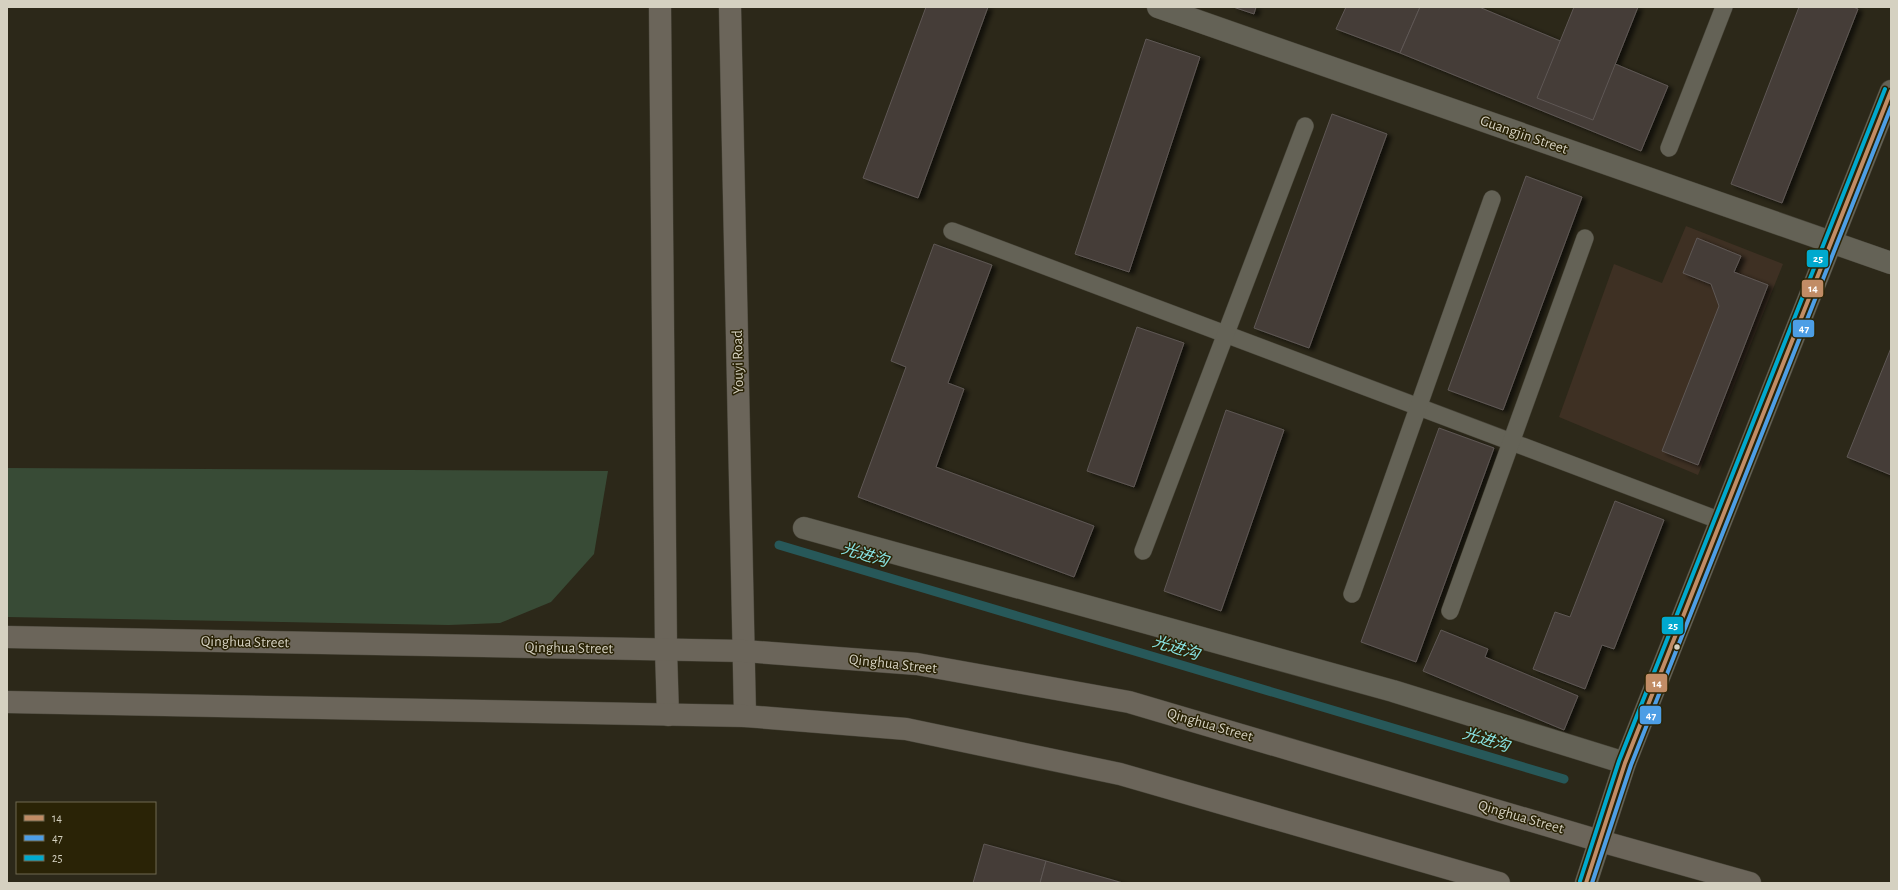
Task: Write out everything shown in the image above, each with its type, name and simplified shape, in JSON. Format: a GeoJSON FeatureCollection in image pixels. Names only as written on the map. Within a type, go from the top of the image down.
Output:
{"type":"FeatureCollection","features":[{"type":"Feature","properties":{"kind":"main road"},"geometry":{"type":"LineString","coordinates":[[660,7],[666,650],[668,715]]}},
{"type":"Feature","properties":{"kind":"main road","name":"Youyi Road"},"geometry":{"type":"LineString","coordinates":[[730,7],[745,716]]}},
{"type":"Feature","properties":{"kind":"main road","name":"Qinghua Street"},"geometry":{"type":"LineString","coordinates":[[7,637],[744,651],[917,664],[1130,702],[1600,841],[1750,883]]}},
{"type":"Feature","properties":{"kind":"main road"},"geometry":{"type":"LineString","coordinates":[[7,702],[745,716],[906,729],[1120,774],[1499,883]]}},
{"type":"Feature","properties":{"kind":"street","name":"Guangjin Street"},"geometry":{"type":"LineString","coordinates":[[1158,7],[1891,263]]}},
{"type":"Feature","properties":{"kind":"street"},"geometry":{"type":"LineString","coordinates":[[1586,883],[1625,763],[1891,91]]}},
{"type":"Feature","properties":{"kind":"street"},"geometry":{"type":"LineString","coordinates":[[804,528],[1385,689],[1625,763]]}},
{"type":"Feature","properties":{"kind":"lane"},"geometry":{"type":"LineString","coordinates":[[1669,148],[1724,7]]}},
{"type":"Feature","properties":{"kind":"lane"},"geometry":{"type":"LineString","coordinates":[[1143,551],[1305,126]]}},
{"type":"Feature","properties":{"kind":"lane"},"geometry":{"type":"LineString","coordinates":[[1352,594],[1492,199]]}},
{"type":"Feature","properties":{"kind":"lane"},"geometry":{"type":"LineString","coordinates":[[952,231],[1721,520]]}},
{"type":"Feature","properties":{"kind":"lane"},"geometry":{"type":"LineString","coordinates":[[1450,611],[1585,238]]}},
{"type":"Feature","properties":{"kind":"shaded area"},"geometry":{"type":"Polygon","coordinates":[[[1686,226],[1783,264],[1698,475],[1559,417],[1614,264],[1662,283],[1686,226]]]}},
{"type":"Feature","properties":{"kind":"green space"},"geometry":{"type":"Polygon","coordinates":[[[7,468],[608,471],[594,554],[551,602],[500,623],[449,625],[7,617],[7,468]]]}},
{"type":"Feature","properties":{"kind":"building"},"geometry":{"type":"Polygon","coordinates":[[[926,7],[988,7],[918,198],[863,178],[926,7]]]}},
{"type":"Feature","properties":{"kind":"building"},"geometry":{"type":"Polygon","coordinates":[[[1233,7],[1256,7],[1254,14],[1233,7]]]}},
{"type":"Feature","properties":{"kind":"building"},"geometry":{"type":"Polygon","coordinates":[[[1346,7],[1420,7],[1400,53],[1336,29],[1346,7]]]}},
{"type":"Feature","properties":{"kind":"building"},"geometry":{"type":"Polygon","coordinates":[[[1420,7],[1479,7],[1668,86],[1641,151],[1400,53],[1420,7]]]}},
{"type":"Feature","properties":{"kind":"building"},"geometry":{"type":"Polygon","coordinates":[[[1574,7],[1638,7],[1593,120],[1537,98],[1574,7]]]}},
{"type":"Feature","properties":{"kind":"building"},"geometry":{"type":"Polygon","coordinates":[[[1799,7],[1853,7],[1858,9],[1782,203],[1731,184],[1799,7]]]}},
{"type":"Feature","properties":{"kind":"building"},"geometry":{"type":"Polygon","coordinates":[[[1146,39],[1200,57],[1129,272],[1075,254],[1146,39]]]}},
{"type":"Feature","properties":{"kind":"building"},"geometry":{"type":"Polygon","coordinates":[[[1332,114],[1387,134],[1309,348],[1254,328],[1332,114]]]}},
{"type":"Feature","properties":{"kind":"building"},"geometry":{"type":"Polygon","coordinates":[[[1526,176],[1582,197],[1503,410],[1448,390],[1526,176]]]}},
{"type":"Feature","properties":{"kind":"building"},"geometry":{"type":"Polygon","coordinates":[[[1697,238],[1741,256],[1734,272],[1768,285],[1698,465],[1662,451],[1719,306],[1711,284],[1683,273],[1697,238]]]}},
{"type":"Feature","properties":{"kind":"building"},"geometry":{"type":"Polygon","coordinates":[[[934,244],[992,265],[948,383],[964,389],[936,467],[1094,526],[1074,577],[858,497],[906,367],[891,361],[934,244]]]}},
{"type":"Feature","properties":{"kind":"building"},"geometry":{"type":"Polygon","coordinates":[[[1137,327],[1184,343],[1134,487],[1087,471],[1137,327]]]}},
{"type":"Feature","properties":{"kind":"building"},"geometry":{"type":"Polygon","coordinates":[[[1891,348],[1891,475],[1847,457],[1891,348]]]}},
{"type":"Feature","properties":{"kind":"building"},"geometry":{"type":"Polygon","coordinates":[[[1226,410],[1284,430],[1221,611],[1164,591],[1226,410]]]}},
{"type":"Feature","properties":{"kind":"building"},"geometry":{"type":"Polygon","coordinates":[[[1439,428],[1494,448],[1416,662],[1361,642],[1439,428]]]}},
{"type":"Feature","properties":{"kind":"building"},"geometry":{"type":"Polygon","coordinates":[[[1615,501],[1664,520],[1614,649],[1602,645],[1585,689],[1533,669],[1555,612],[1570,617],[1615,501]]]}},
{"type":"Feature","properties":{"kind":"building"},"geometry":{"type":"Polygon","coordinates":[[[1441,630],[1488,649],[1485,657],[1578,696],[1564,730],[1423,671],[1441,630]]]}},
{"type":"Feature","properties":{"kind":"building"},"geometry":{"type":"Polygon","coordinates":[[[984,844],[1046,861],[1040,883],[973,883],[984,844]]]}},
{"type":"Feature","properties":{"kind":"building"},"geometry":{"type":"Polygon","coordinates":[[[1046,861],[1123,883],[1040,883],[1046,861]]]}},
{"type":"Feature","properties":{"kind":"waterway","name":"光进沟"},"geometry":{"type":"LineString","coordinates":[[779,545],[1564,779]]}},
{"type":"Feature","properties":{"kind":"transit line","name":"25"},"geometry":{"type":"LineString","coordinates":[[1580,881],[1619,761],[1885,89]]}},
{"type":"Feature","properties":{"kind":"transit line","name":"14"},"geometry":{"type":"LineString","coordinates":[[1586,883],[1625,763],[1891,91]]}},
{"type":"Feature","properties":{"kind":"transit line","name":"47"},"geometry":{"type":"LineString","coordinates":[[1592,883],[1631,765],[1891,107]]}}]}
